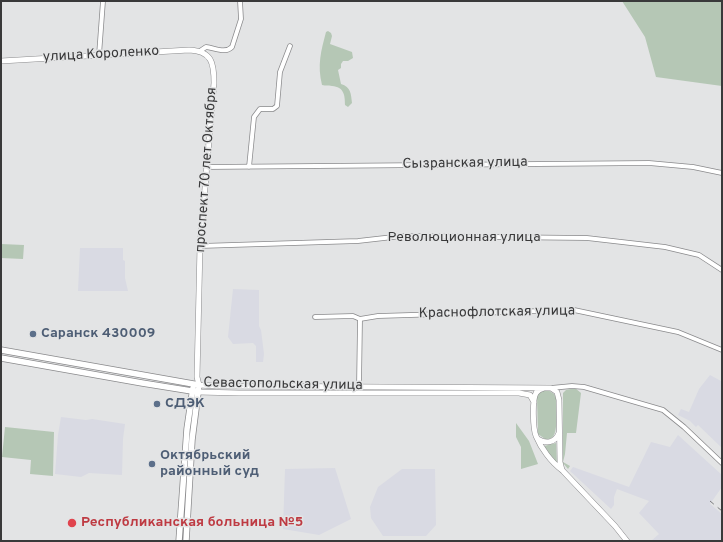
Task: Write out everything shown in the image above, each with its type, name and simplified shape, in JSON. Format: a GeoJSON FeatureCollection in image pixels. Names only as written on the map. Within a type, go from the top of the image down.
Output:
{"type":"FeatureCollection","features":[{"type":"Feature","properties":{"kind":"main road","name":"Севастопольская улица"},"geometry":{"type":"LineString","coordinates":[[1,350],[196,384]]}},
{"type":"Feature","properties":{"kind":"main road","name":"Севастопольская улица"},"geometry":{"type":"LineString","coordinates":[[1,358],[195,391]]}},
{"type":"Feature","properties":{"kind":"main road"},"geometry":{"type":"LineString","coordinates":[[179,541],[187,429],[196,384]]}},
{"type":"Feature","properties":{"kind":"main road"},"geometry":{"type":"LineString","coordinates":[[186,541],[195,391]]}},
{"type":"Feature","properties":{"kind":"main road"},"geometry":{"type":"LineString","coordinates":[[184,483],[190,482]]}},
{"type":"Feature","properties":{"kind":"main road"},"geometry":{"type":"LineString","coordinates":[[180,528],[187,529]]}},
{"type":"Feature","properties":{"kind":"street"},"geometry":{"type":"LineString","coordinates":[[99,55],[103,1]]}},
{"type":"Feature","properties":{"kind":"street"},"geometry":{"type":"LineString","coordinates":[[200,51],[206,47],[223,51],[229,50],[232,47],[241,19],[240,1]]}},
{"type":"Feature","properties":{"kind":"street"},"geometry":{"type":"LineString","coordinates":[[249,167],[254,117],[260,109],[273,109],[277,106],[280,72],[290,46]]}},
{"type":"Feature","properties":{"kind":"street","name":"улица Короленко"},"geometry":{"type":"LineString","coordinates":[[1,61],[189,50],[200,51]]}},
{"type":"Feature","properties":{"kind":"street","name":"проспект 70 лет Октября"},"geometry":{"type":"LineString","coordinates":[[196,384],[200,246],[214,72],[209,58],[200,51]]}},
{"type":"Feature","properties":{"kind":"street","name":"Сызранская улица"},"geometry":{"type":"LineString","coordinates":[[206,167],[649,163],[694,167],[722,174]]}},
{"type":"Feature","properties":{"kind":"street","name":"Революционная улица"},"geometry":{"type":"LineString","coordinates":[[200,246],[358,241],[402,236],[587,238],[665,247],[698,255],[722,270]]}},
{"type":"Feature","properties":{"kind":"street","name":"Краснофлотская улица"},"geometry":{"type":"LineString","coordinates":[[314,317],[353,316],[360,319],[378,316],[574,310],[678,332],[722,350]]}},
{"type":"Feature","properties":{"kind":"street"},"geometry":{"type":"LineString","coordinates":[[358,393],[360,319]]}},
{"type":"Feature","properties":{"kind":"street","name":"Севастопольская улица"},"geometry":{"type":"LineString","coordinates":[[196,384],[264,386],[551,388]]}},
{"type":"Feature","properties":{"kind":"street"},"geometry":{"type":"LineString","coordinates":[[264,386],[264,393]]}},
{"type":"Feature","properties":{"kind":"street"},"geometry":{"type":"LineString","coordinates":[[282,386],[282,393]]}},
{"type":"Feature","properties":{"kind":"street"},"geometry":{"type":"LineString","coordinates":[[562,470],[560,462],[559,396],[568,386]]}},
{"type":"Feature","properties":{"kind":"street"},"geometry":{"type":"LineString","coordinates":[[551,388],[568,386],[584,387],[663,410],[684,427],[722,463]]}},
{"type":"Feature","properties":{"kind":"street"},"geometry":{"type":"LineString","coordinates":[[544,387],[538,390],[534,402],[534,428],[536,437],[553,464],[562,470],[615,526],[627,541]]}},
{"type":"Feature","properties":{"kind":"street"},"geometry":{"type":"LineString","coordinates":[[551,388],[557,392],[559,396]]}},
{"type":"Feature","properties":{"kind":"street","name":"Севастопольская улица"},"geometry":{"type":"LineString","coordinates":[[195,391],[264,393],[519,393],[530,395],[534,402]]}},
{"type":"Feature","properties":{"kind":"street"},"geometry":{"type":"LineString","coordinates":[[536,437],[542,442],[550,442],[556,439],[559,431]]}},
{"type":"Feature","properties":{"kind":"shaded area"},"geometry":{"type":"Polygon","coordinates":[[[80,248],[123,248],[125,278],[128,291],[78,291],[80,248]]]}},
{"type":"Feature","properties":{"kind":"shaded area"},"geometry":{"type":"Polygon","coordinates":[[[233,289],[259,290],[259,326],[261,330],[264,354],[263,362],[256,362],[256,346],[253,343],[233,344],[228,337],[233,289]]]}},
{"type":"Feature","properties":{"kind":"shaded area"},"geometry":{"type":"Polygon","coordinates":[[[710,375],[721,381],[722,380],[722,448],[698,425],[696,427],[690,421],[678,415],[681,409],[689,412],[699,389],[710,375]]]}},
{"type":"Feature","properties":{"kind":"shaded area"},"geometry":{"type":"Polygon","coordinates":[[[61,417],[86,420],[92,419],[125,424],[122,475],[89,473],[81,477],[55,474],[61,417]]]}},
{"type":"Feature","properties":{"kind":"shaded area"},"geometry":{"type":"Polygon","coordinates":[[[678,435],[722,475],[722,487],[710,504],[722,514],[722,541],[651,541],[659,534],[639,513],[649,501],[617,489],[614,497],[614,505],[611,509],[570,471],[573,467],[629,487],[651,442],[670,447],[678,435]]]}},
{"type":"Feature","properties":{"kind":"shaded area"},"geometry":{"type":"Polygon","coordinates":[[[335,468],[351,519],[319,535],[283,529],[285,469],[335,468]]]}},
{"type":"Feature","properties":{"kind":"shaded area"},"geometry":{"type":"Polygon","coordinates":[[[402,469],[435,469],[436,525],[426,536],[383,536],[371,518],[370,507],[378,487],[402,469]]]}},
{"type":"Feature","properties":{"kind":"green space"},"geometry":{"type":"Polygon","coordinates":[[[622,1],[722,1],[722,86],[656,77],[645,37],[622,1]]]}},
{"type":"Feature","properties":{"kind":"green space"},"geometry":{"type":"Polygon","coordinates":[[[328,31],[332,36],[330,44],[352,52],[353,58],[348,61],[343,61],[341,68],[338,70],[341,84],[349,89],[351,94],[352,103],[348,107],[345,105],[343,92],[339,88],[322,85],[320,58],[326,32],[328,31]]]}},
{"type":"Feature","properties":{"kind":"green space"},"geometry":{"type":"Polygon","coordinates":[[[1,244],[24,245],[23,259],[1,258],[1,244]]]}},
{"type":"Feature","properties":{"kind":"green space"},"geometry":{"type":"Polygon","coordinates":[[[575,388],[581,393],[576,433],[567,433],[563,462],[563,393],[566,390],[575,388]]]}},
{"type":"Feature","properties":{"kind":"green space"},"geometry":{"type":"Polygon","coordinates":[[[548,390],[554,394],[556,398],[556,423],[553,436],[545,439],[538,434],[537,398],[538,394],[548,390]]]}},
{"type":"Feature","properties":{"kind":"green space"},"geometry":{"type":"Polygon","coordinates":[[[516,423],[529,441],[538,464],[521,469],[521,447],[516,437],[516,423]]]}},
{"type":"Feature","properties":{"kind":"green space"},"geometry":{"type":"Polygon","coordinates":[[[5,427],[54,432],[53,476],[30,474],[31,460],[2,457],[5,427]]]}},
{"type":"Feature","properties":{"kind":"green space"},"geometry":{"type":"Polygon","coordinates":[[[556,443],[557,465],[544,446],[556,443]]]}},
{"type":"Feature","properties":{"kind":"green space"},"geometry":{"type":"Polygon","coordinates":[[[563,463],[570,466],[568,469],[563,463]]]}},
{"type":"Feature","properties":{"kind":"railway"},"geometry":{"type":"LineString","coordinates":[[710,501],[722,511]]}},
{"type":"Feature","properties":{"kind":"place","name":"Саранск 430009"},"geometry":{"type":"Point","coordinates":[33,334]}},
{"type":"Feature","properties":{"kind":"place","name":"СДЭК"},"geometry":{"type":"Point","coordinates":[157,404]}},
{"type":"Feature","properties":{"kind":"place","name":"Октябрьский районный суд"},"geometry":{"type":"Point","coordinates":[152,464]}},
{"type":"Feature","properties":{"kind":"place","name":"Республиканская больница №5"},"geometry":{"type":"Point","coordinates":[72,523]}}]}
